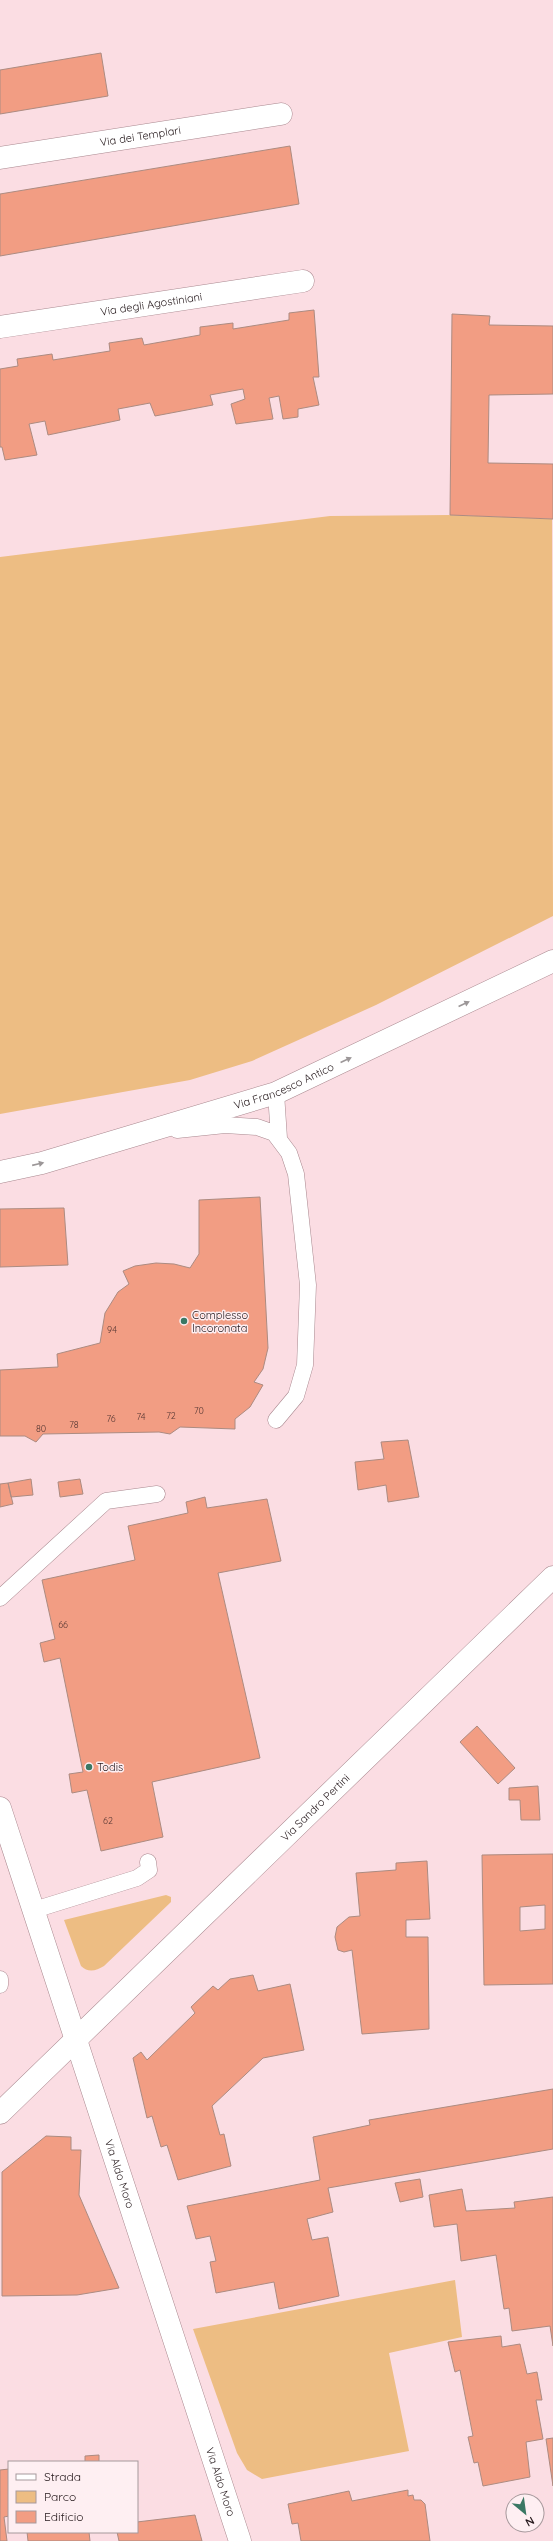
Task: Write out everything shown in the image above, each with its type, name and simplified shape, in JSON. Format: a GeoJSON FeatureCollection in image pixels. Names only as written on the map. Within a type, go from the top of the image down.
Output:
{"type":"FeatureCollection","features":[{"type":"Feature","properties":{"kind":"street","name":"Via dei Templari"},"geometry":{"type":"LineString","coordinates":[[0,158],[281,114]]}},
{"type":"Feature","properties":{"kind":"street","name":"Via degli Agostiniani"},"geometry":{"type":"LineString","coordinates":[[0,327],[303,281]]}},
{"type":"Feature","properties":{"kind":"street","name":"Via Francesco Antico"},"geometry":{"type":"LineString","coordinates":[[0,1172],[42,1163],[276,1093],[553,961]]}},
{"type":"Feature","properties":{"kind":"street","name":"Via Sandro Pertini"},"geometry":{"type":"LineString","coordinates":[[0,2113],[553,1577]]}},
{"type":"Feature","properties":{"kind":"street","name":"Via Aldo Moro"},"geometry":{"type":"LineString","coordinates":[[0,1808],[77,2038],[240,2541]]}},
{"type":"Feature","properties":{"kind":"lane"},"geometry":{"type":"LineString","coordinates":[[276,1093],[279,1138]]}},
{"type":"Feature","properties":{"kind":"lane"},"geometry":{"type":"LineString","coordinates":[[159,1129],[225,1126],[257,1127],[274,1132],[289,1153],[296,1174],[308,1285],[305,1365],[296,1396],[276,1420]]}},
{"type":"Feature","properties":{"kind":"lane"},"geometry":{"type":"LineString","coordinates":[[0,1598],[106,1501],[157,1494]]}},
{"type":"Feature","properties":{"kind":"lane"},"geometry":{"type":"LineString","coordinates":[[34,1910],[137,1878],[149,1870],[148,1862]]}},
{"type":"Feature","properties":{"kind":"lane"},"geometry":{"type":"LineString","coordinates":[[0,1978],[0,1985]]}},
{"type":"Feature","properties":{"kind":"green space"},"geometry":{"type":"Polygon","coordinates":[[[450,515],[552,519],[553,916],[376,1005],[252,1061],[190,1080],[0,1114],[0,557],[330,516],[450,515]]]}},
{"type":"Feature","properties":{"kind":"green space"},"geometry":{"type":"Polygon","coordinates":[[[166,1895],[171,1897],[171,1902],[104,1966],[98,1969],[86,1970],[81,1966],[64,1920],[166,1895]]]}},
{"type":"Feature","properties":{"kind":"green space"},"geometry":{"type":"Polygon","coordinates":[[[455,2280],[462,2337],[389,2353],[409,2451],[262,2479],[247,2470],[237,2453],[193,2329],[455,2280]]]}},
{"type":"Feature","properties":{"kind":"building"},"geometry":{"type":"Polygon","coordinates":[[[101,53],[108,96],[0,114],[0,70],[101,53]]]}},
{"type":"Feature","properties":{"kind":"building"},"geometry":{"type":"Polygon","coordinates":[[[290,146],[299,204],[0,256],[0,194],[290,146]]]}},
{"type":"Feature","properties":{"kind":"building"},"geometry":{"type":"Polygon","coordinates":[[[314,310],[319,377],[313,377],[319,405],[298,409],[298,417],[283,419],[279,396],[269,398],[273,419],[236,424],[231,404],[245,399],[243,389],[210,395],[213,405],[155,416],[150,403],[118,409],[120,420],[48,435],[45,421],[29,424],[37,455],[5,460],[2,447],[0,447],[0,369],[18,366],[17,359],[52,354],[53,360],[110,351],[109,343],[142,338],[144,345],[200,335],[200,327],[233,323],[233,329],[289,320],[289,313],[314,310]]]}},
{"type":"Feature","properties":{"kind":"building"},"geometry":{"type":"Polygon","coordinates":[[[452,314],[490,316],[489,325],[553,326],[553,394],[489,395],[488,463],[553,464],[553,519],[450,515],[452,314]]]}},
{"type":"Feature","properties":{"kind":"building","name":"Complesso Incoronata"},"geometry":{"type":"Polygon","coordinates":[[[260,1197],[268,1348],[263,1369],[254,1382],[263,1385],[250,1407],[235,1419],[235,1429],[180,1427],[170,1434],[159,1432],[43,1434],[36,1442],[25,1436],[0,1436],[0,1370],[58,1367],[57,1354],[100,1343],[105,1313],[118,1292],[129,1284],[123,1271],[135,1266],[156,1263],[174,1264],[190,1268],[199,1254],[199,1200],[260,1197]]]}},
{"type":"Feature","properties":{"kind":"building"},"geometry":{"type":"Polygon","coordinates":[[[64,1208],[68,1265],[0,1267],[0,1209],[64,1208]]]}},
{"type":"Feature","properties":{"kind":"building"},"geometry":{"type":"Polygon","coordinates":[[[408,1440],[419,1497],[388,1502],[386,1485],[358,1490],[355,1462],[384,1459],[381,1442],[408,1440]]]}},
{"type":"Feature","properties":{"kind":"building"},"geometry":{"type":"Polygon","coordinates":[[[31,1479],[33,1495],[11,1497],[8,1483],[31,1479]]]}},
{"type":"Feature","properties":{"kind":"building"},"geometry":{"type":"Polygon","coordinates":[[[80,1479],[83,1494],[60,1497],[58,1482],[80,1479]]]}},
{"type":"Feature","properties":{"kind":"building"},"geometry":{"type":"Polygon","coordinates":[[[8,1483],[13,1504],[0,1507],[0,1484],[8,1483]]]}},
{"type":"Feature","properties":{"kind":"building"},"geometry":{"type":"Polygon","coordinates":[[[205,1497],[207,1508],[267,1499],[281,1561],[218,1573],[260,1758],[152,1782],[163,1837],[101,1851],[87,1790],[72,1793],[69,1774],[83,1772],[60,1658],[44,1662],[40,1643],[55,1639],[42,1580],[135,1560],[128,1526],[188,1513],[186,1502],[205,1497]]]}},
{"type":"Feature","properties":{"kind":"building"},"geometry":{"type":"Polygon","coordinates":[[[477,1726],[515,1768],[498,1784],[460,1742],[477,1726]]]}},
{"type":"Feature","properties":{"kind":"building"},"geometry":{"type":"Polygon","coordinates":[[[538,1786],[540,1820],[521,1820],[520,1800],[509,1800],[509,1788],[538,1786]]]}},
{"type":"Feature","properties":{"kind":"building"},"geometry":{"type":"Polygon","coordinates":[[[553,1854],[553,1984],[484,1985],[482,1855],[553,1854]],[[545,1905],[520,1907],[520,1931],[545,1929],[545,1905]]]}},
{"type":"Feature","properties":{"kind":"building"},"geometry":{"type":"Polygon","coordinates":[[[427,1861],[430,1919],[406,1920],[406,1937],[428,1937],[429,2029],[362,2034],[352,1950],[344,1952],[338,1950],[335,1937],[337,1927],[349,1917],[360,1916],[356,1873],[396,1870],[396,1863],[427,1861]]]}},
{"type":"Feature","properties":{"kind":"building"},"geometry":{"type":"Polygon","coordinates":[[[253,1975],[258,1991],[290,1984],[304,2050],[263,2058],[212,2106],[220,2135],[224,2134],[231,2166],[178,2180],[167,2145],[161,2147],[152,2116],[147,2118],[133,2058],[141,2052],[147,2060],[195,2013],[191,2007],[213,1986],[218,1990],[230,1979],[253,1975]]]}},
{"type":"Feature","properties":{"kind":"building"},"geometry":{"type":"Polygon","coordinates":[[[553,2089],[553,2149],[328,2188],[333,2212],[307,2219],[312,2240],[328,2237],[339,2296],[279,2309],[274,2282],[216,2293],[210,2262],[216,2261],[210,2236],[196,2239],[187,2206],[320,2180],[313,2137],[370,2125],[369,2120],[553,2089]]]}},
{"type":"Feature","properties":{"kind":"building"},"geometry":{"type":"Polygon","coordinates":[[[46,2136],[71,2137],[71,2150],[81,2150],[79,2195],[119,2288],[77,2295],[2,2296],[2,2172],[46,2136]]]}},
{"type":"Feature","properties":{"kind":"building"},"geometry":{"type":"Polygon","coordinates":[[[420,2179],[423,2197],[400,2202],[395,2183],[420,2179]]]}},
{"type":"Feature","properties":{"kind":"building"},"geometry":{"type":"Polygon","coordinates":[[[462,2189],[466,2211],[515,2208],[514,2202],[553,2197],[553,2346],[550,2326],[512,2331],[509,2308],[504,2309],[496,2255],[461,2261],[457,2224],[434,2227],[429,2195],[462,2189]]]}},
{"type":"Feature","properties":{"kind":"building"},"geometry":{"type":"Polygon","coordinates":[[[501,2336],[502,2347],[520,2344],[527,2374],[537,2372],[542,2400],[536,2400],[543,2439],[526,2442],[530,2477],[483,2486],[478,2462],[474,2463],[468,2437],[473,2436],[460,2370],[455,2372],[448,2342],[501,2336]]]}},
{"type":"Feature","properties":{"kind":"building"},"geometry":{"type":"Polygon","coordinates":[[[553,2438],[553,2486],[546,2439],[553,2438]]]}},
{"type":"Feature","properties":{"kind":"building"},"geometry":{"type":"Polygon","coordinates":[[[99,2455],[99,2461],[85,2461],[85,2456],[99,2455]]]}},
{"type":"Feature","properties":{"kind":"building"},"geometry":{"type":"Polygon","coordinates":[[[8,2469],[8,2516],[4,2517],[7,2541],[0,2541],[0,2470],[8,2469]]]}},
{"type":"Feature","properties":{"kind":"building"},"geometry":{"type":"Polygon","coordinates":[[[408,2490],[408,2496],[413,2495],[414,2500],[421,2500],[425,2504],[430,2541],[301,2541],[298,2523],[292,2524],[288,2504],[349,2491],[352,2501],[408,2490]]]}},
{"type":"Feature","properties":{"kind":"building"},"geometry":{"type":"Polygon","coordinates":[[[195,2515],[202,2541],[119,2541],[117,2533],[138,2533],[138,2522],[195,2515]]]}},
{"type":"Feature","properties":{"kind":"building"},"geometry":{"type":"Polygon","coordinates":[[[27,2533],[89,2533],[90,2541],[28,2541],[27,2533]]]}},
{"type":"Feature","properties":{"kind":"place","name":"Complesso Incoronata"},"geometry":{"type":"Point","coordinates":[184,1321]}},
{"type":"Feature","properties":{"kind":"place","name":"Todis"},"geometry":{"type":"Point","coordinates":[89,1767]}}]}
